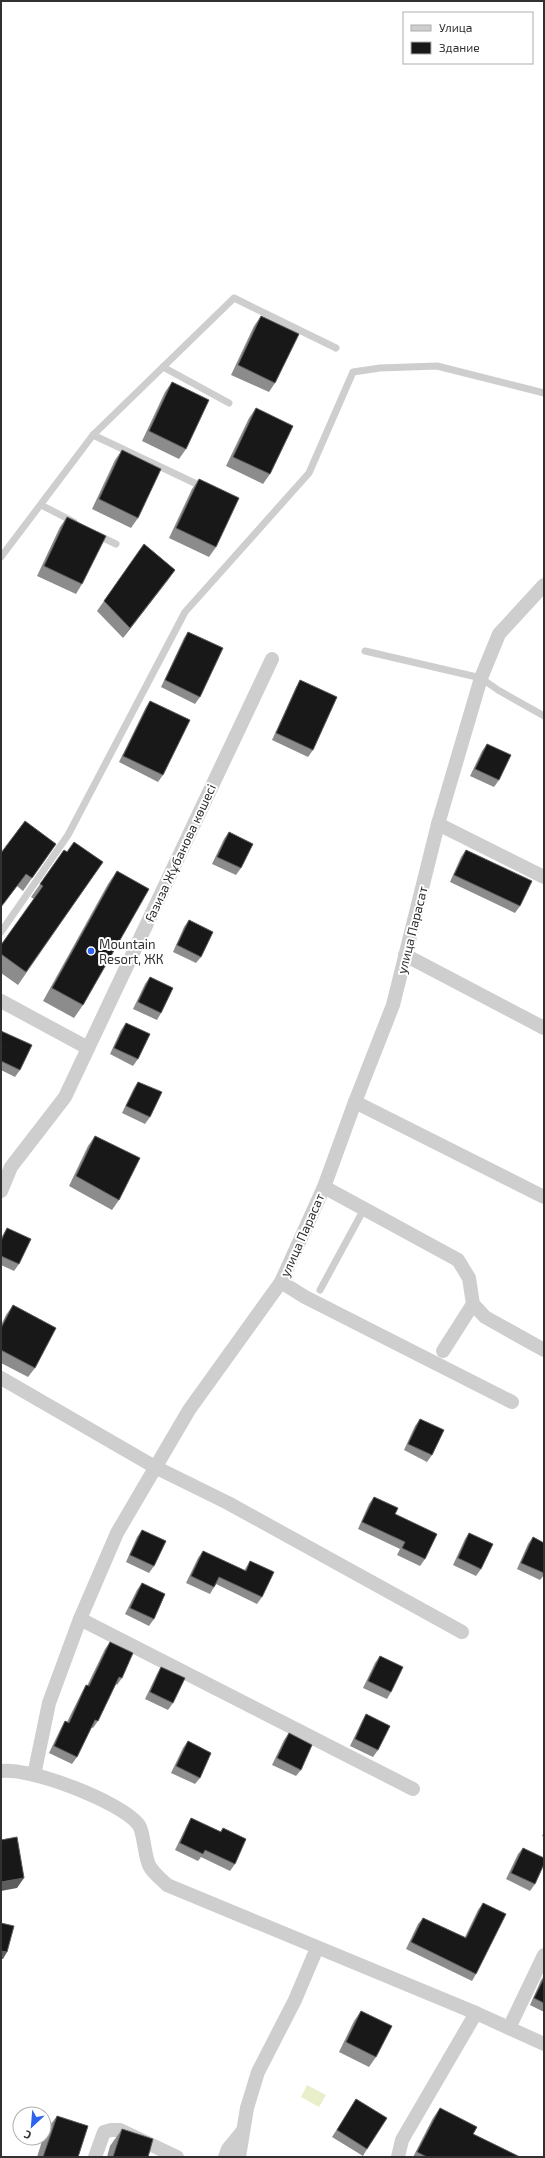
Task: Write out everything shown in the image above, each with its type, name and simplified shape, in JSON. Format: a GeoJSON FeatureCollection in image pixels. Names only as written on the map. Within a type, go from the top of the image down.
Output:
{"type":"FeatureCollection","features":[{"type":"Feature","properties":{"kind":"street","name":"улица Парасат"},"geometry":{"type":"LineString","coordinates":[[34,1775],[49,1704],[80,1619],[117,1533],[189,1410],[281,1282],[324,1187],[393,1005],[438,824],[481,678],[499,634],[544,585]]}},
{"type":"Feature","properties":{"kind":"street","name":"Ғазиза Жұбанова көшесі"},"geometry":{"type":"LineString","coordinates":[[1,1191],[11,1167],[65,1097],[272,659]]}},
{"type":"Feature","properties":{"kind":"street"},"geometry":{"type":"LineString","coordinates":[[438,824],[544,877]]}},
{"type":"Feature","properties":{"kind":"street"},"geometry":{"type":"LineString","coordinates":[[405,955],[544,1028]]}},
{"type":"Feature","properties":{"kind":"street"},"geometry":{"type":"LineString","coordinates":[[1,1002],[88,1048]]}},
{"type":"Feature","properties":{"kind":"street"},"geometry":{"type":"LineString","coordinates":[[355,1102],[544,1197]]}},
{"type":"Feature","properties":{"kind":"street"},"geometry":{"type":"LineString","coordinates":[[324,1187],[458,1260],[469,1278],[472,1304],[443,1351]]}},
{"type":"Feature","properties":{"kind":"street"},"geometry":{"type":"LineString","coordinates":[[281,1282],[305,1297],[512,1402]]}},
{"type":"Feature","properties":{"kind":"street"},"geometry":{"type":"LineString","coordinates":[[472,1304],[485,1317],[544,1350]]}},
{"type":"Feature","properties":{"kind":"street"},"geometry":{"type":"LineString","coordinates":[[1,1378],[155,1467],[228,1503],[462,1632]]}},
{"type":"Feature","properties":{"kind":"street"},"geometry":{"type":"LineString","coordinates":[[80,1619],[414,1789]]}},
{"type":"Feature","properties":{"kind":"street"},"geometry":{"type":"LineString","coordinates":[[1,1771],[34,1775],[101,1799],[126,1812],[139,1825],[149,1866],[167,1885],[476,2013],[544,2044]]}},
{"type":"Feature","properties":{"kind":"street"},"geometry":{"type":"LineString","coordinates":[[238,2157],[251,2091],[258,2072],[295,2000],[317,1948]]}},
{"type":"Feature","properties":{"kind":"street"},"geometry":{"type":"LineString","coordinates":[[509,2028],[544,1955]]}},
{"type":"Feature","properties":{"kind":"street"},"geometry":{"type":"LineString","coordinates":[[399,2154],[402,2140],[476,2013]]}},
{"type":"Feature","properties":{"kind":"street"},"geometry":{"type":"LineString","coordinates":[[95,2157],[104,2132],[111,2130],[120,2130],[171,2156]]}},
{"type":"Feature","properties":{"kind":"street"},"geometry":{"type":"LineString","coordinates":[[225,2157],[228,2149],[243,2130]]}},
{"type":"Feature","properties":{"kind":"lane"},"geometry":{"type":"LineString","coordinates":[[1,556],[93,435],[234,298],[336,348]]}},
{"type":"Feature","properties":{"kind":"lane"},"geometry":{"type":"LineString","coordinates":[[1,932],[68,835],[185,612],[309,473],[353,372],[380,368],[437,366],[544,393]]}},
{"type":"Feature","properties":{"kind":"lane"},"geometry":{"type":"LineString","coordinates":[[163,367],[229,403]]}},
{"type":"Feature","properties":{"kind":"lane"},"geometry":{"type":"LineString","coordinates":[[93,435],[210,490]]}},
{"type":"Feature","properties":{"kind":"lane"},"geometry":{"type":"LineString","coordinates":[[40,505],[116,544]]}},
{"type":"Feature","properties":{"kind":"lane"},"geometry":{"type":"LineString","coordinates":[[365,651],[481,678],[498,690],[544,716]]}},
{"type":"Feature","properties":{"kind":"lane"},"geometry":{"type":"LineString","coordinates":[[320,1290],[364,1209]]}},
{"type":"Feature","properties":{"kind":"shaded area"},"geometry":{"type":"Polygon","coordinates":[[[307,2085],[326,2095],[319,2107],[301,2097],[307,2085]]]}},
{"type":"Feature","properties":{"kind":"building"},"geometry":{"type":"Polygon","coordinates":[[[261,316],[299,334],[275,383],[238,365],[261,316]]]}},
{"type":"Feature","properties":{"kind":"building"},"geometry":{"type":"Polygon","coordinates":[[[172,382],[209,400],[186,449],[149,431],[172,382]]]}},
{"type":"Feature","properties":{"kind":"building"},"geometry":{"type":"Polygon","coordinates":[[[256,408],[293,426],[270,474],[233,457],[256,408]]]}},
{"type":"Feature","properties":{"kind":"building"},"geometry":{"type":"Polygon","coordinates":[[[122,450],[161,469],[138,518],[99,499],[122,450]]]}},
{"type":"Feature","properties":{"kind":"building"},"geometry":{"type":"Polygon","coordinates":[[[199,479],[239,498],[216,547],[176,528],[199,479]]]}},
{"type":"Feature","properties":{"kind":"building"},"geometry":{"type":"Polygon","coordinates":[[[67,517],[106,536],[82,584],[44,566],[67,517]]]}},
{"type":"Feature","properties":{"kind":"building"},"geometry":{"type":"Polygon","coordinates":[[[144,544],[175,570],[130,628],[104,601],[144,544]]]}},
{"type":"Feature","properties":{"kind":"building"},"geometry":{"type":"Polygon","coordinates":[[[188,632],[223,648],[200,697],[165,680],[188,632]]]}},
{"type":"Feature","properties":{"kind":"building"},"geometry":{"type":"Polygon","coordinates":[[[300,680],[337,697],[313,750],[276,733],[300,680]]]}},
{"type":"Feature","properties":{"kind":"building"},"geometry":{"type":"Polygon","coordinates":[[[150,701],[190,720],[163,775],[123,756],[150,701]]]}},
{"type":"Feature","properties":{"kind":"building"},"geometry":{"type":"Polygon","coordinates":[[[487,744],[511,755],[499,780],[475,769],[487,744]]]}},
{"type":"Feature","properties":{"kind":"building"},"geometry":{"type":"Polygon","coordinates":[[[25,821],[56,844],[32,878],[26,874],[1,907],[1,853],[25,821]]]}},
{"type":"Feature","properties":{"kind":"building"},"geometry":{"type":"Polygon","coordinates":[[[229,832],[253,844],[241,868],[217,857],[229,832]]]}},
{"type":"Feature","properties":{"kind":"building"},"geometry":{"type":"Polygon","coordinates":[[[74,842],[103,862],[26,972],[1,954],[1,945],[43,886],[40,884],[64,850],[67,852],[74,842]]]}},
{"type":"Feature","properties":{"kind":"building"},"geometry":{"type":"Polygon","coordinates":[[[466,850],[532,881],[520,906],[454,875],[466,850]]]}},
{"type":"Feature","properties":{"kind":"building","name":"Mountain Resort, ЖК"},"geometry":{"type":"Polygon","coordinates":[[[117,871],[149,889],[83,1005],[52,988],[117,871]]]}},
{"type":"Feature","properties":{"kind":"building"},"geometry":{"type":"Polygon","coordinates":[[[189,920],[213,932],[201,957],[177,945],[189,920]]]}},
{"type":"Feature","properties":{"kind":"building"},"geometry":{"type":"Polygon","coordinates":[[[150,977],[173,988],[161,1013],[138,1002],[150,977]]]}},
{"type":"Feature","properties":{"kind":"building"},"geometry":{"type":"Polygon","coordinates":[[[126,1023],[150,1034],[138,1059],[114,1048],[126,1023]]]}},
{"type":"Feature","properties":{"kind":"building"},"geometry":{"type":"Polygon","coordinates":[[[1,1031],[32,1045],[20,1070],[1,1061],[1,1031]]]}},
{"type":"Feature","properties":{"kind":"building"},"geometry":{"type":"Polygon","coordinates":[[[138,1082],[162,1092],[150,1117],[126,1106],[138,1082]]]}},
{"type":"Feature","properties":{"kind":"building"},"geometry":{"type":"Polygon","coordinates":[[[95,1136],[140,1158],[119,1200],[76,1176],[95,1136]]]}},
{"type":"Feature","properties":{"kind":"building"},"geometry":{"type":"Polygon","coordinates":[[[7,1228],[31,1239],[19,1264],[1,1256],[1,1241],[7,1228]]]}},
{"type":"Feature","properties":{"kind":"building"},"geometry":{"type":"Polygon","coordinates":[[[13,1305],[56,1328],[35,1368],[1,1350],[1,1328],[13,1305]]]}},
{"type":"Feature","properties":{"kind":"building"},"geometry":{"type":"Polygon","coordinates":[[[420,1419],[444,1430],[432,1455],[408,1444],[420,1419]]]}},
{"type":"Feature","properties":{"kind":"building"},"geometry":{"type":"Polygon","coordinates":[[[374,1497],[398,1508],[395,1514],[437,1534],[425,1559],[402,1548],[405,1542],[362,1522],[374,1497]]]}},
{"type":"Feature","properties":{"kind":"building"},"geometry":{"type":"Polygon","coordinates":[[[142,1530],[166,1541],[154,1566],[130,1555],[142,1530]]]}},
{"type":"Feature","properties":{"kind":"building"},"geometry":{"type":"Polygon","coordinates":[[[469,1533],[493,1544],[481,1569],[458,1558],[469,1533]]]}},
{"type":"Feature","properties":{"kind":"building"},"geometry":{"type":"Polygon","coordinates":[[[533,1537],[544,1543],[544,1573],[521,1563],[533,1537]]]}},
{"type":"Feature","properties":{"kind":"building"},"geometry":{"type":"Polygon","coordinates":[[[203,1551],[246,1571],[250,1561],[274,1572],[262,1597],[219,1577],[214,1587],[191,1576],[203,1551]]]}},
{"type":"Feature","properties":{"kind":"building"},"geometry":{"type":"Polygon","coordinates":[[[142,1583],[165,1594],[154,1619],[130,1608],[142,1583]]]}},
{"type":"Feature","properties":{"kind":"building"},"geometry":{"type":"Polygon","coordinates":[[[110,1642],[133,1653],[122,1678],[119,1677],[98,1721],[95,1720],[77,1757],[54,1746],[65,1721],[69,1723],[86,1685],[89,1686],[110,1642]]]}},
{"type":"Feature","properties":{"kind":"building"},"geometry":{"type":"Polygon","coordinates":[[[380,1656],[403,1667],[391,1692],[368,1681],[380,1656]]]}},
{"type":"Feature","properties":{"kind":"building"},"geometry":{"type":"Polygon","coordinates":[[[161,1667],[185,1678],[173,1703],[150,1692],[161,1667]]]}},
{"type":"Feature","properties":{"kind":"building"},"geometry":{"type":"Polygon","coordinates":[[[366,1714],[390,1726],[378,1750],[355,1739],[366,1714]]]}},
{"type":"Feature","properties":{"kind":"building"},"geometry":{"type":"Polygon","coordinates":[[[289,1733],[312,1745],[301,1770],[277,1758],[289,1733]]]}},
{"type":"Feature","properties":{"kind":"building"},"geometry":{"type":"Polygon","coordinates":[[[188,1741],[211,1753],[200,1778],[176,1766],[188,1741]]]}},
{"type":"Feature","properties":{"kind":"building"},"geometry":{"type":"Polygon","coordinates":[[[191,1818],[221,1832],[223,1828],[246,1839],[235,1864],[205,1850],[203,1854],[180,1843],[191,1818]]]}},
{"type":"Feature","properties":{"kind":"building"},"geometry":{"type":"Polygon","coordinates":[[[17,1837],[24,1878],[1,1882],[1,1840],[17,1837]]]}},
{"type":"Feature","properties":{"kind":"building"},"geometry":{"type":"Polygon","coordinates":[[[523,1848],[544,1858],[544,1864],[535,1884],[511,1873],[523,1848]]]}},
{"type":"Feature","properties":{"kind":"building"},"geometry":{"type":"Polygon","coordinates":[[[483,1903],[506,1914],[476,1974],[411,1942],[423,1918],[466,1938],[483,1903]]]}},
{"type":"Feature","properties":{"kind":"building"},"geometry":{"type":"Polygon","coordinates":[[[1,1923],[14,1926],[7,1952],[1,1951],[1,1923]]]}},
{"type":"Feature","properties":{"kind":"building"},"geometry":{"type":"Polygon","coordinates":[[[544,1978],[544,2003],[534,1998],[544,1978]]]}},
{"type":"Feature","properties":{"kind":"building"},"geometry":{"type":"Polygon","coordinates":[[[361,2011],[392,2026],[376,2057],[346,2042],[361,2011]]]}},
{"type":"Feature","properties":{"kind":"building"},"geometry":{"type":"Polygon","coordinates":[[[356,2099],[387,2118],[367,2149],[337,2130],[356,2099]]]}},
{"type":"Feature","properties":{"kind":"building"},"geometry":{"type":"Polygon","coordinates":[[[440,2108],[477,2127],[473,2134],[520,2157],[427,2157],[417,2152],[440,2108]]]}},
{"type":"Feature","properties":{"kind":"building"},"geometry":{"type":"Polygon","coordinates":[[[57,2116],[88,2126],[78,2157],[43,2157],[47,2146],[52,2146],[52,2131],[57,2116]]]}},
{"type":"Feature","properties":{"kind":"building"},"geometry":{"type":"Polygon","coordinates":[[[122,2129],[153,2139],[148,2157],[113,2157],[122,2129]]]}},
{"type":"Feature","properties":{"kind":"place","name":"Mountain Resort, ЖК"},"geometry":{"type":"Point","coordinates":[91,951]}}]}
